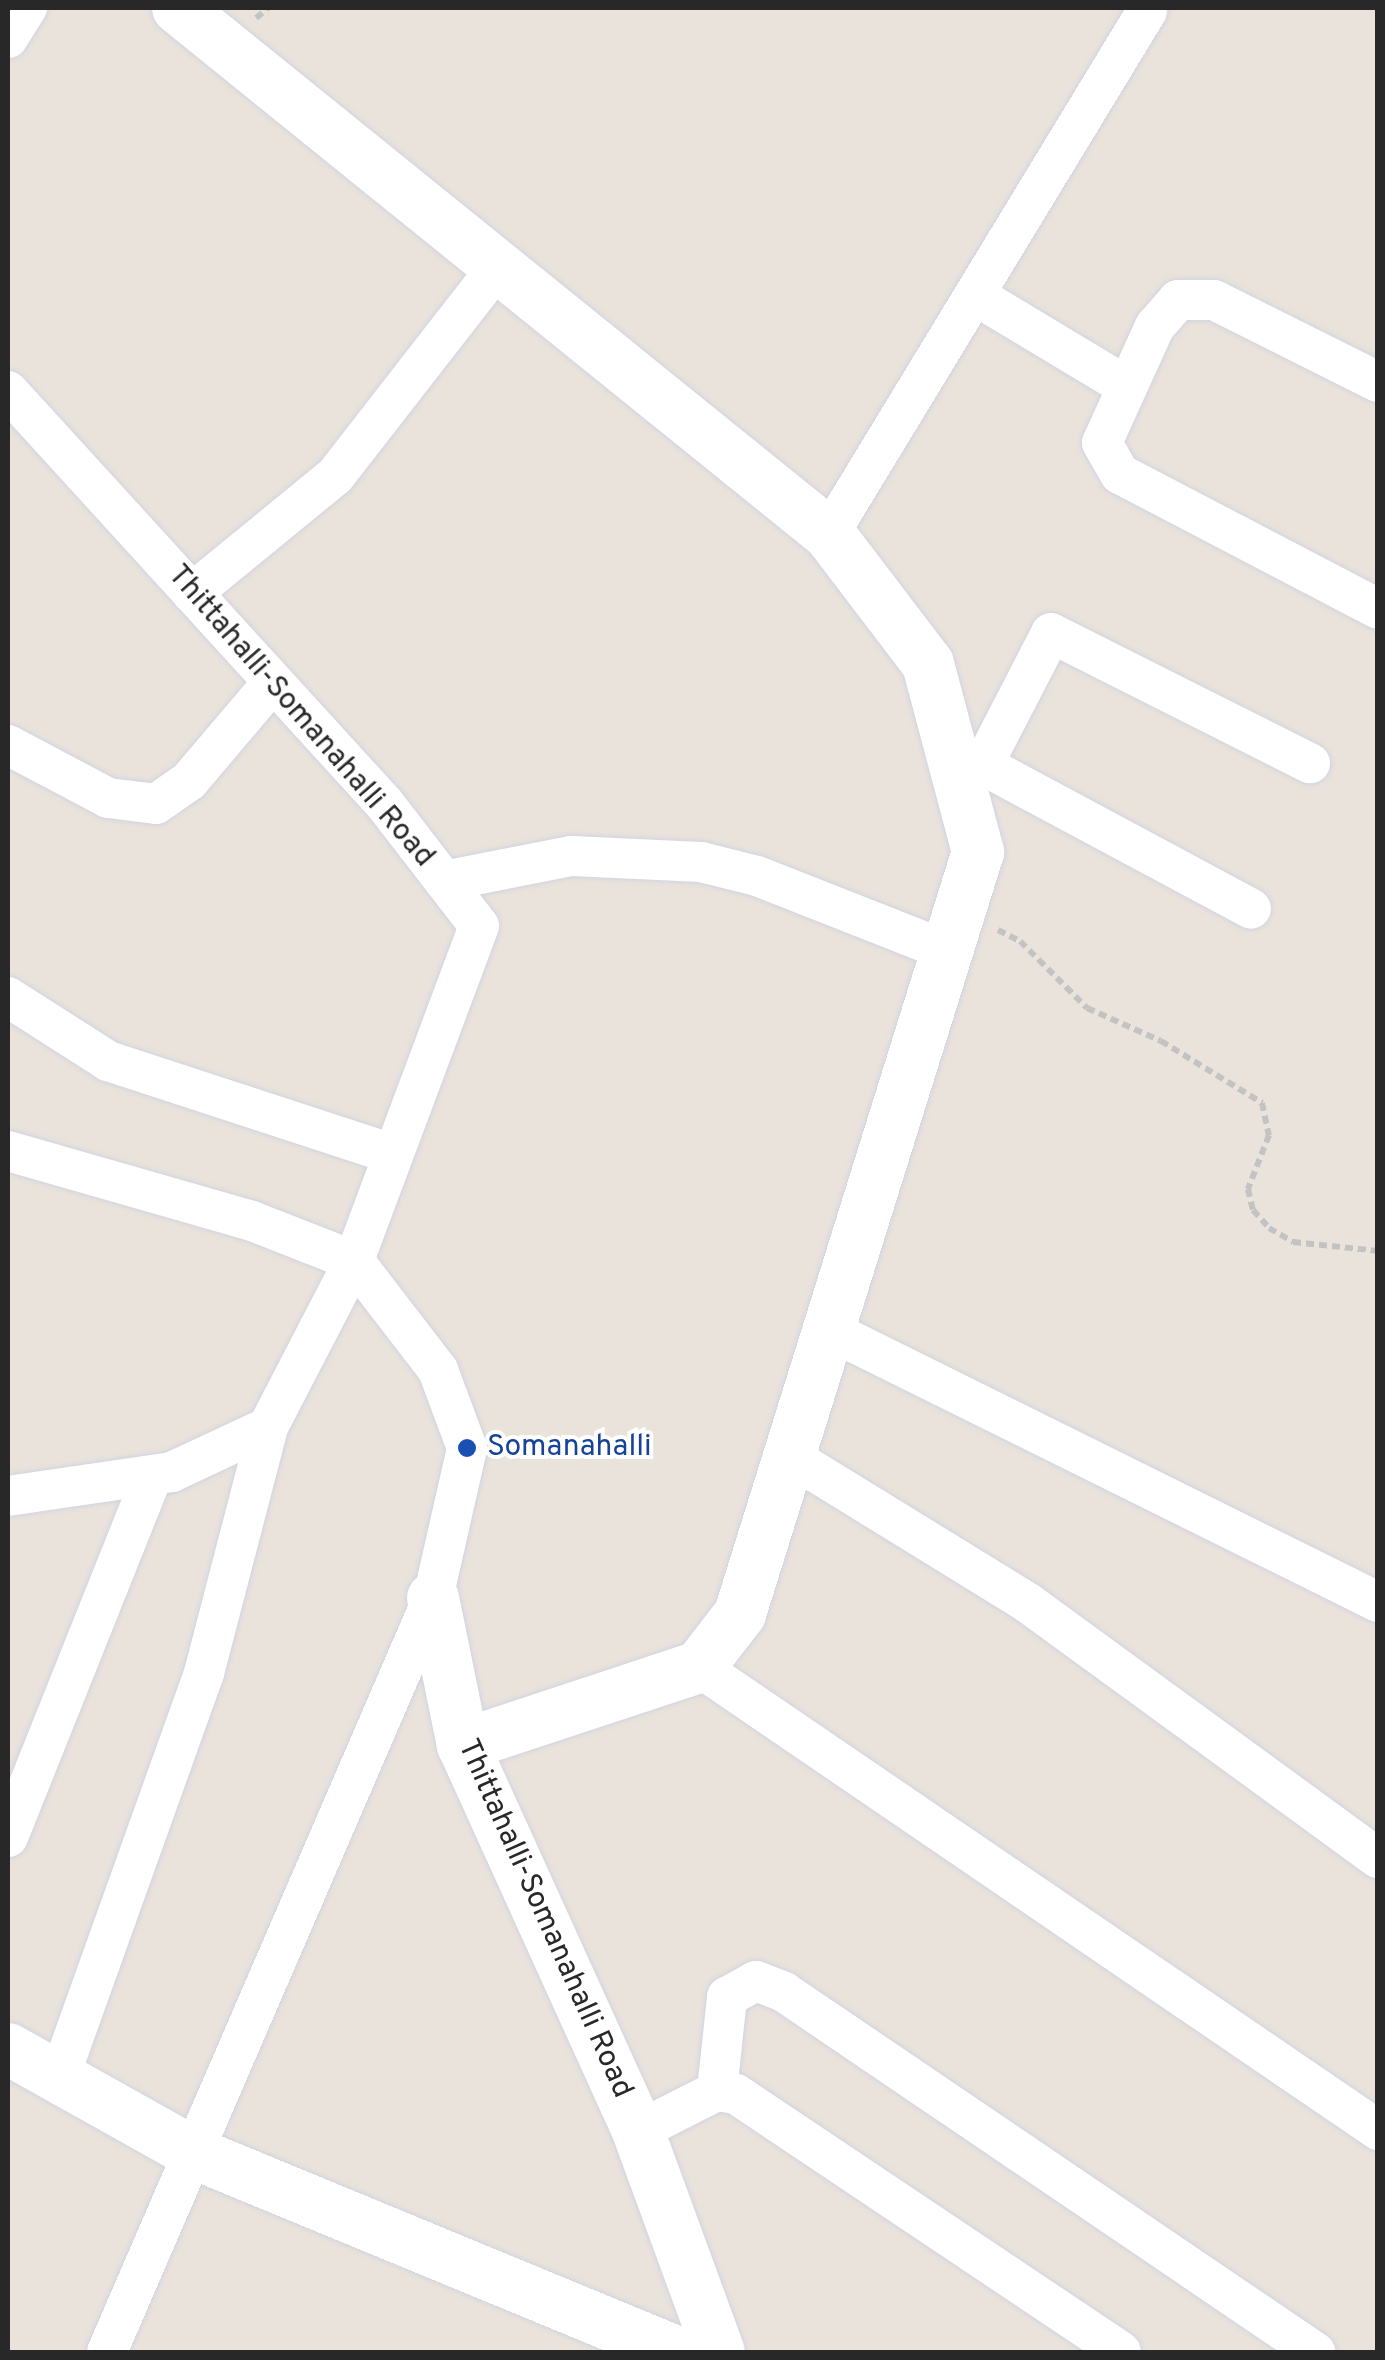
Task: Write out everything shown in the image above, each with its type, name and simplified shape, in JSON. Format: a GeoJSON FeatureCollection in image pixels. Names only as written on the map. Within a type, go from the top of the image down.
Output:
{"type":"FeatureCollection","features":[{"type":"Feature","properties":{"kind":"street"},"geometry":{"type":"LineString","coordinates":[[8,38],[27,8]]}},
{"type":"Feature","properties":{"kind":"street"},"geometry":{"type":"LineString","coordinates":[[178,8],[828,534],[928,664],[972,776],[978,852],[740,1614],[699,1667],[462,1746]]}},
{"type":"Feature","properties":{"kind":"street"},"geometry":{"type":"LineString","coordinates":[[828,534],[978,296],[1146,11]]}},
{"type":"Feature","properties":{"kind":"street"},"geometry":{"type":"LineString","coordinates":[[192,593],[335,476],[496,268]]}},
{"type":"Feature","properties":{"kind":"street"},"geometry":{"type":"LineString","coordinates":[[978,296],[1126,386]]}},
{"type":"Feature","properties":{"kind":"street"},"geometry":{"type":"LineString","coordinates":[[1378,382],[1196,297],[1164,311],[1102,443],[1120,474],[1378,608]]}},
{"type":"Feature","properties":{"kind":"street","name":"Thittahalli-Somanahalli Road"},"geometry":{"type":"LineString","coordinates":[[8,391],[384,803],[478,926],[354,1262],[438,1370],[467,1448],[432,1598],[462,1746],[638,2131],[719,2352]]}},
{"type":"Feature","properties":{"kind":"street"},"geometry":{"type":"LineString","coordinates":[[972,776],[1052,633],[1310,763]]}},
{"type":"Feature","properties":{"kind":"street"},"geometry":{"type":"LineString","coordinates":[[8,745],[108,798],[156,804],[189,782],[273,682]]}},
{"type":"Feature","properties":{"kind":"street"},"geometry":{"type":"LineString","coordinates":[[972,776],[1251,909]]}},
{"type":"Feature","properties":{"kind":"street"},"geometry":{"type":"LineString","coordinates":[[444,882],[572,856],[701,862],[954,936]]}},
{"type":"Feature","properties":{"kind":"street"},"geometry":{"type":"LineString","coordinates":[[8,997],[108,1061],[394,1154]]}},
{"type":"Feature","properties":{"kind":"street"},"geometry":{"type":"LineString","coordinates":[[8,1152],[252,1222],[354,1262],[268,1428],[204,1673],[59,2078]]}},
{"type":"Feature","properties":{"kind":"street"},"geometry":{"type":"LineString","coordinates":[[827,1329],[1378,1602]]}},
{"type":"Feature","properties":{"kind":"street"},"geometry":{"type":"LineString","coordinates":[[8,1496],[153,1475],[268,1428]]}},
{"type":"Feature","properties":{"kind":"street"},"geometry":{"type":"LineString","coordinates":[[791,1457],[1028,1603],[1378,1858]]}},
{"type":"Feature","properties":{"kind":"street"},"geometry":{"type":"LineString","coordinates":[[8,1837],[153,1475]]}},
{"type":"Feature","properties":{"kind":"street"},"geometry":{"type":"LineString","coordinates":[[107,2352],[432,1598]]}},
{"type":"Feature","properties":{"kind":"street"},"geometry":{"type":"LineString","coordinates":[[699,1667],[1378,2130]]}},
{"type":"Feature","properties":{"kind":"street"},"geometry":{"type":"LineString","coordinates":[[717,2091],[727,1997],[756,1981],[784,1992],[1315,2352]]}},
{"type":"Feature","properties":{"kind":"street"},"geometry":{"type":"LineString","coordinates":[[8,2049],[194,2153],[676,2352]]}},
{"type":"Feature","properties":{"kind":"street"},"geometry":{"type":"LineString","coordinates":[[638,2131],[717,2091],[736,2094],[1121,2352]]}},
{"type":"Feature","properties":{"kind":"path"},"geometry":{"type":"LineString","coordinates":[[954,936],[1020,942],[1087,1008],[1161,1042],[1262,1103],[1269,1136],[1248,1189],[1253,1210],[1269,1228],[1293,1242],[1378,1251]]}},
{"type":"Feature","properties":{"kind":"place","name":"Somanahalli"},"geometry":{"type":"Point","coordinates":[467,1448]}}]}
